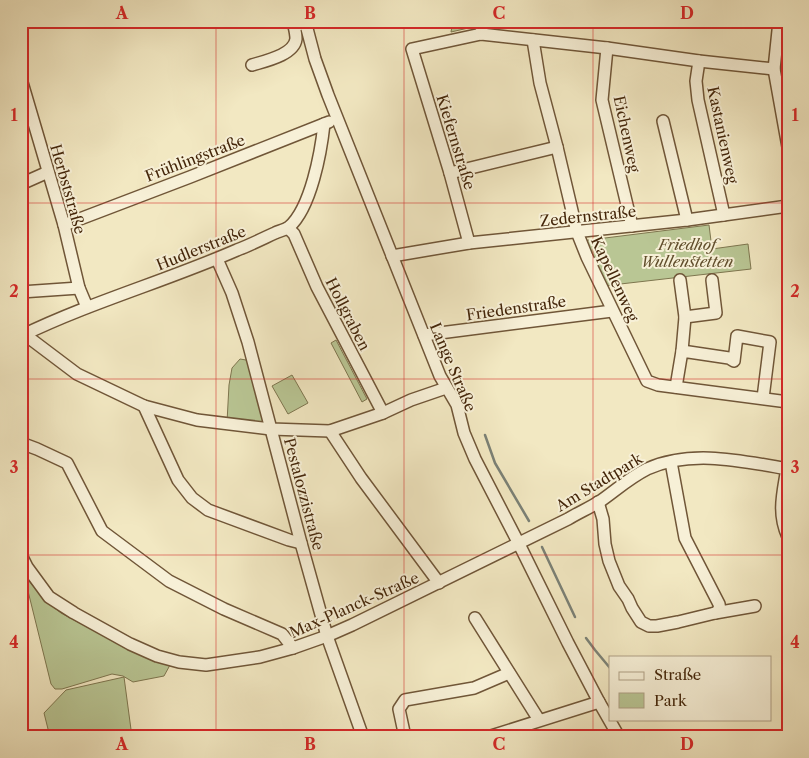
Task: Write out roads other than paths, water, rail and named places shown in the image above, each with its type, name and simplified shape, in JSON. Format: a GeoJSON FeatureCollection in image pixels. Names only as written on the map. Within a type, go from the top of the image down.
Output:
{"type":"FeatureCollection","features":[{"type":"Feature","properties":{"kind":"street"},"geometry":{"type":"LineString","coordinates":[[483,21],[481,34],[774,69]]}},
{"type":"Feature","properties":{"kind":"street"},"geometry":{"type":"LineString","coordinates":[[779,21],[782,45],[774,69],[787,144]]}},
{"type":"Feature","properties":{"kind":"street"},"geometry":{"type":"LineString","coordinates":[[252,66],[292,49],[296,39],[294,26],[306,22]]}},
{"type":"Feature","properties":{"kind":"street","name":"Lange Straße"},"geometry":{"type":"LineString","coordinates":[[306,22],[315,59],[337,118],[440,376],[456,405],[464,433],[473,454],[564,636],[609,720]]}},
{"type":"Feature","properties":{"kind":"street","name":"Kiefernstraße"},"geometry":{"type":"LineString","coordinates":[[470,244],[412,50],[481,34]]}},
{"type":"Feature","properties":{"kind":"street","name":"Kapellenweg"},"geometry":{"type":"LineString","coordinates":[[534,40],[540,83],[576,232],[647,381],[658,385],[676,387]]}},
{"type":"Feature","properties":{"kind":"street","name":"Eichenweg"},"geometry":{"type":"LineString","coordinates":[[606,48],[602,100],[632,226]]}},
{"type":"Feature","properties":{"kind":"street","name":"Kastanienweg"},"geometry":{"type":"LineString","coordinates":[[698,61],[696,81],[698,100],[724,215]]}},
{"type":"Feature","properties":{"kind":"street","name":"Herbststraße"},"geometry":{"type":"LineString","coordinates":[[21,79],[64,225],[79,288],[87,307]]}},
{"type":"Feature","properties":{"kind":"street","name":"Frühlingstraße"},"geometry":{"type":"LineString","coordinates":[[64,225],[337,118]]}},
{"type":"Feature","properties":{"kind":"street"},"geometry":{"type":"LineString","coordinates":[[663,121],[687,220]]}},
{"type":"Feature","properties":{"kind":"street"},"geometry":{"type":"LineString","coordinates":[[288,228],[305,203],[312,184],[323,137],[324,124]]}},
{"type":"Feature","properties":{"kind":"street"},"geometry":{"type":"LineString","coordinates":[[450,173],[557,147]]}},
{"type":"Feature","properties":{"kind":"street"},"geometry":{"type":"LineString","coordinates":[[21,184],[48,172]]}},
{"type":"Feature","properties":{"kind":"street","name":"Zedernstraße"},"geometry":{"type":"LineString","coordinates":[[392,256],[470,244],[687,220],[788,206]]}},
{"type":"Feature","properties":{"kind":"street","name":"Hudlerstraße"},"geometry":{"type":"LineString","coordinates":[[23,335],[87,307],[217,259],[288,228]]}},
{"type":"Feature","properties":{"kind":"street","name":"Hollgraben"},"geometry":{"type":"LineString","coordinates":[[288,228],[294,234],[317,287],[384,413]]}},
{"type":"Feature","properties":{"kind":"street","name":"Pestalozzistraße"},"geometry":{"type":"LineString","coordinates":[[217,259],[232,293],[241,320],[327,636],[363,737]]}},
{"type":"Feature","properties":{"kind":"street"},"geometry":{"type":"LineString","coordinates":[[680,280],[685,317],[676,387],[788,402]]}},
{"type":"Feature","properties":{"kind":"street"},"geometry":{"type":"LineString","coordinates":[[685,317],[716,313],[712,280]]}},
{"type":"Feature","properties":{"kind":"street"},"geometry":{"type":"LineString","coordinates":[[21,292],[79,288]]}},
{"type":"Feature","properties":{"kind":"street","name":"Friedenstraße"},"geometry":{"type":"LineString","coordinates":[[424,335],[612,311]]}},
{"type":"Feature","properties":{"kind":"street"},"geometry":{"type":"LineString","coordinates":[[23,335],[77,374],[144,406],[197,420],[270,429],[330,431],[384,413],[410,400],[446,388]]}},
{"type":"Feature","properties":{"kind":"street"},"geometry":{"type":"LineString","coordinates":[[682,351],[729,358],[734,362],[737,336],[770,342],[763,398]]}},
{"type":"Feature","properties":{"kind":"street"},"geometry":{"type":"LineString","coordinates":[[144,406],[178,480],[192,498],[208,510],[301,543]]}},
{"type":"Feature","properties":{"kind":"street"},"geometry":{"type":"LineString","coordinates":[[330,431],[361,478],[439,583]]}},
{"type":"Feature","properties":{"kind":"street"},"geometry":{"type":"LineString","coordinates":[[21,443],[67,463],[102,532],[169,581],[224,609],[282,634],[293,648]]}},
{"type":"Feature","properties":{"kind":"street","name":"Am Stadtpark"},"geometry":{"type":"LineString","coordinates":[[519,544],[598,502],[647,469],[671,462],[697,458],[729,459],[787,468]]}},
{"type":"Feature","properties":{"kind":"street"},"geometry":{"type":"LineString","coordinates":[[671,462],[685,538],[719,604],[720,610],[716,613]]}},
{"type":"Feature","properties":{"kind":"street"},"geometry":{"type":"LineString","coordinates":[[787,468],[781,512],[783,525],[788,537]]}},
{"type":"Feature","properties":{"kind":"street"},"geometry":{"type":"LineString","coordinates":[[598,502],[603,519],[604,544],[609,561],[619,586],[641,622],[649,626],[657,626],[755,606]]}},
{"type":"Feature","properties":{"kind":"street","name":"Max-Planck-Straße"},"geometry":{"type":"LineString","coordinates":[[21,554],[27,567],[49,597],[74,614],[157,656],[179,662],[206,665],[260,657],[327,636],[519,544]]}},
{"type":"Feature","properties":{"kind":"street"},"geometry":{"type":"LineString","coordinates":[[475,618],[539,720]]}},
{"type":"Feature","properties":{"kind":"street"},"geometry":{"type":"LineString","coordinates":[[405,737],[400,709],[405,700],[474,688],[509,673]]}},
{"type":"Feature","properties":{"kind":"street"},"geometry":{"type":"LineString","coordinates":[[488,737],[599,702]]}},
{"type":"Feature","properties":{"kind":"street","name":"Lange Straße"},"geometry":{"type":"LineString","coordinates":[[609,720],[619,737]]}},
{"type":"Feature","properties":{"kind":"waterway"},"geometry":{"type":"LineString","coordinates":[[485,435],[495,463],[529,521]]}},
{"type":"Feature","properties":{"kind":"waterway"},"geometry":{"type":"LineString","coordinates":[[542,547],[575,617]]}},
{"type":"Feature","properties":{"kind":"waterway"},"geometry":{"type":"LineString","coordinates":[[586,638],[609,667]]}},
{"type":"Feature","properties":{"kind":"park label","name":"Friedhof Wullenstetten"},"geometry":{"type":"Point","coordinates":[687,252]}}]}
